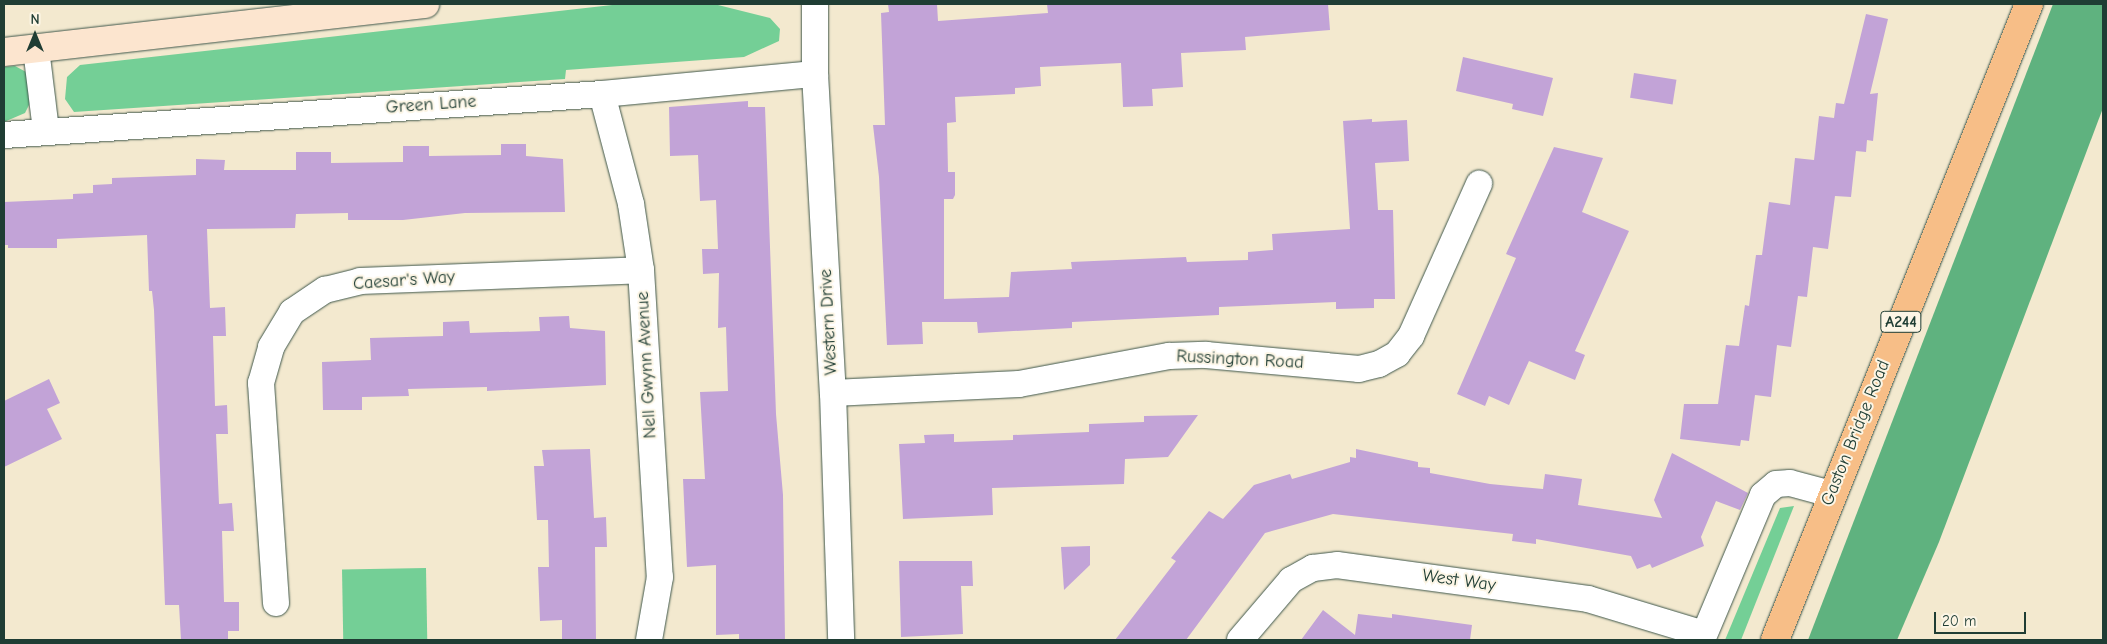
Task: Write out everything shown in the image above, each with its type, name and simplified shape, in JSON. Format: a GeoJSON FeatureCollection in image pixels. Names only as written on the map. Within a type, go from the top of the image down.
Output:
{"type":"FeatureCollection","features":[{"type":"Feature","properties":{"kind":"main road"},"geometry":{"type":"LineString","coordinates":[[4,52],[425,4]]}},
{"type":"Feature","properties":{"kind":"main road","name":"Gaston Bridge Road"},"geometry":{"type":"LineString","coordinates":[[1775,640],[1831,494],[2029,4]]}},
{"type":"Feature","properties":{"kind":"street","name":"Western Drive"},"geometry":{"type":"LineString","coordinates":[[815,4],[815,74],[833,393],[840,640]]}},
{"type":"Feature","properties":{"kind":"street"},"geometry":{"type":"LineString","coordinates":[[36,49],[46,130]]}},
{"type":"Feature","properties":{"kind":"street","name":"Green Lane"},"geometry":{"type":"LineString","coordinates":[[4,135],[46,130],[602,94],[815,74]]}},
{"type":"Feature","properties":{"kind":"street","name":"Nell Gwynn Avenue"},"geometry":{"type":"LineString","coordinates":[[602,94],[630,204],[641,270],[660,576],[649,640]]}},
{"type":"Feature","properties":{"kind":"street","name":"Russington Road"},"geometry":{"type":"LineString","coordinates":[[833,393],[1019,384],[1169,356],[1206,355],[1359,369],[1379,364],[1397,354],[1411,336],[1479,184]]}},
{"type":"Feature","properties":{"kind":"street","name":"Caesar's Way"},"geometry":{"type":"LineString","coordinates":[[276,603],[261,383],[271,347],[292,312],[326,290],[360,281],[641,270]]}},
{"type":"Feature","properties":{"kind":"street"},"geometry":{"type":"LineString","coordinates":[[1703,637],[1763,495],[1776,484],[1790,483],[1831,494]]}},
{"type":"Feature","properties":{"kind":"street","name":"West Way"},"geometry":{"type":"LineString","coordinates":[[1240,640],[1291,580],[1313,568],[1336,565],[1588,599],[1703,637]]}},
{"type":"Feature","properties":{"kind":"green space"},"geometry":{"type":"Polygon","coordinates":[[[621,4],[714,4],[770,18],[780,29],[779,41],[744,57],[566,70],[565,79],[74,112],[65,99],[67,77],[80,65],[621,4]]]}},
{"type":"Feature","properties":{"kind":"green space"},"geometry":{"type":"Polygon","coordinates":[[[2053,4],[2103,4],[2103,108],[1939,542],[1897,640],[1808,640],[2053,4]]]}},
{"type":"Feature","properties":{"kind":"green space"},"geometry":{"type":"Polygon","coordinates":[[[15,66],[28,73],[33,97],[25,113],[4,122],[4,67],[15,66]]]}},
{"type":"Feature","properties":{"kind":"green space"},"geometry":{"type":"Polygon","coordinates":[[[1794,506],[1741,640],[1725,640],[1780,508],[1794,506]]]}},
{"type":"Feature","properties":{"kind":"green space"},"geometry":{"type":"Polygon","coordinates":[[[426,568],[427,640],[343,640],[342,569],[426,568]]]}},
{"type":"Feature","properties":{"kind":"building"},"geometry":{"type":"Polygon","coordinates":[[[888,4],[937,4],[938,21],[1048,13],[1047,4],[1328,4],[1330,30],[1245,37],[1246,50],[1181,53],[1183,87],[1152,89],[1153,106],[1123,107],[1121,63],[1040,67],[1041,86],[1015,88],[1015,94],[955,97],[956,122],[947,123],[948,172],[955,172],[955,195],[953,199],[944,199],[944,299],[1009,297],[1011,272],[1072,269],[1071,262],[1186,257],[1187,262],[1248,260],[1248,252],[1273,250],[1272,234],[1350,229],[1343,121],[1372,119],[1372,122],[1407,120],[1409,161],[1375,163],[1378,210],[1393,210],[1395,299],[1374,299],[1374,308],[1336,309],[1336,302],[1219,307],[1219,315],[1072,322],[1072,328],[978,333],[977,322],[922,322],[923,344],[887,345],[879,177],[873,125],[885,125],[881,13],[889,12],[888,4]]]}},
{"type":"Feature","properties":{"kind":"building"},"geometry":{"type":"Polygon","coordinates":[[[1866,14],[1888,19],[1870,94],[1878,93],[1873,141],[1867,140],[1866,152],[1856,151],[1851,197],[1835,196],[1828,249],[1813,247],[1807,297],[1798,296],[1791,347],[1777,345],[1771,397],[1755,395],[1749,441],[1741,440],[1740,446],[1680,439],[1684,404],[1718,404],[1726,345],[1739,346],[1745,305],[1749,306],[1756,255],[1762,255],[1769,202],[1790,205],[1795,158],[1814,160],[1819,116],[1834,118],[1836,103],[1844,104],[1866,14]]]}},
{"type":"Feature","properties":{"kind":"building"},"geometry":{"type":"Polygon","coordinates":[[[1463,57],[1553,78],[1543,116],[1512,109],[1513,104],[1456,91],[1463,57]]]}},
{"type":"Feature","properties":{"kind":"building"},"geometry":{"type":"Polygon","coordinates":[[[1634,73],[1676,80],[1673,104],[1630,98],[1634,73]]]}},
{"type":"Feature","properties":{"kind":"building"},"geometry":{"type":"Polygon","coordinates":[[[748,101],[748,107],[765,107],[776,414],[783,495],[785,640],[739,640],[739,634],[716,635],[716,565],[687,567],[683,479],[705,479],[700,392],[728,391],[726,327],[718,328],[719,273],[703,274],[702,249],[718,249],[716,200],[700,201],[698,155],[670,156],[669,107],[748,101]]]}},
{"type":"Feature","properties":{"kind":"building"},"geometry":{"type":"Polygon","coordinates":[[[501,144],[526,144],[526,156],[563,159],[565,212],[465,213],[403,220],[348,220],[348,213],[296,214],[295,228],[207,229],[210,308],[225,307],[226,336],[213,336],[215,406],[227,405],[228,434],[216,434],[219,504],[232,503],[234,531],[222,531],[224,602],[239,602],[239,631],[228,631],[228,640],[181,640],[179,605],[165,605],[154,310],[152,291],[149,291],[147,235],[57,239],[57,248],[8,248],[8,245],[4,245],[4,202],[73,199],[73,194],[93,193],[93,185],[112,184],[112,178],[196,175],[196,159],[225,160],[224,170],[296,170],[296,152],[331,152],[331,163],[403,162],[403,146],[429,146],[429,156],[501,155],[501,144]]]}},
{"type":"Feature","properties":{"kind":"building"},"geometry":{"type":"Polygon","coordinates":[[[1554,147],[1603,158],[1582,212],[1629,231],[1575,351],[1585,355],[1575,380],[1529,361],[1509,405],[1489,396],[1485,406],[1457,394],[1516,258],[1506,254],[1554,147]]]}},
{"type":"Feature","properties":{"kind":"building"},"geometry":{"type":"Polygon","coordinates":[[[569,316],[570,328],[605,331],[606,385],[487,391],[487,387],[408,389],[409,396],[362,397],[362,410],[323,410],[322,362],[371,360],[370,338],[443,336],[443,322],[469,321],[470,333],[540,331],[539,317],[569,316]]]}},
{"type":"Feature","properties":{"kind":"building"},"geometry":{"type":"Polygon","coordinates":[[[49,379],[60,403],[47,409],[62,439],[4,467],[4,401],[49,379]]]}},
{"type":"Feature","properties":{"kind":"building"},"geometry":{"type":"Polygon","coordinates":[[[1198,415],[1168,457],[1125,459],[1124,484],[992,488],[993,515],[903,519],[899,444],[925,443],[924,435],[954,434],[954,442],[1013,440],[1013,435],[1089,432],[1089,424],[1144,422],[1144,416],[1198,415]]]}},
{"type":"Feature","properties":{"kind":"building"},"geometry":{"type":"Polygon","coordinates":[[[590,449],[594,518],[606,517],[607,547],[595,547],[596,640],[562,640],[562,620],[540,621],[538,567],[549,567],[548,520],[537,520],[534,466],[544,466],[542,450],[590,449]]]}},
{"type":"Feature","properties":{"kind":"building"},"geometry":{"type":"Polygon","coordinates":[[[1356,449],[1418,462],[1418,467],[1430,468],[1430,473],[1490,484],[1543,489],[1545,474],[1582,479],[1578,505],[1662,518],[1654,500],[1672,453],[1748,493],[1740,510],[1716,501],[1701,537],[1704,546],[1652,568],[1650,564],[1637,569],[1631,556],[1536,539],[1536,544],[1512,541],[1513,534],[1333,514],[1265,533],[1186,640],[1115,640],[1176,561],[1171,558],[1209,511],[1223,519],[1254,485],[1290,474],[1292,479],[1350,462],[1350,457],[1356,458],[1356,449]]]}},
{"type":"Feature","properties":{"kind":"building"},"geometry":{"type":"Polygon","coordinates":[[[1090,546],[1090,565],[1064,590],[1061,547],[1090,546]]]}},
{"type":"Feature","properties":{"kind":"building"},"geometry":{"type":"Polygon","coordinates":[[[899,561],[972,561],[973,586],[961,586],[963,634],[901,637],[899,561]]]}},
{"type":"Feature","properties":{"kind":"building"},"geometry":{"type":"Polygon","coordinates":[[[1323,610],[1355,635],[1358,614],[1392,618],[1392,614],[1472,625],[1470,640],[1301,640],[1323,610]]]}}]}
